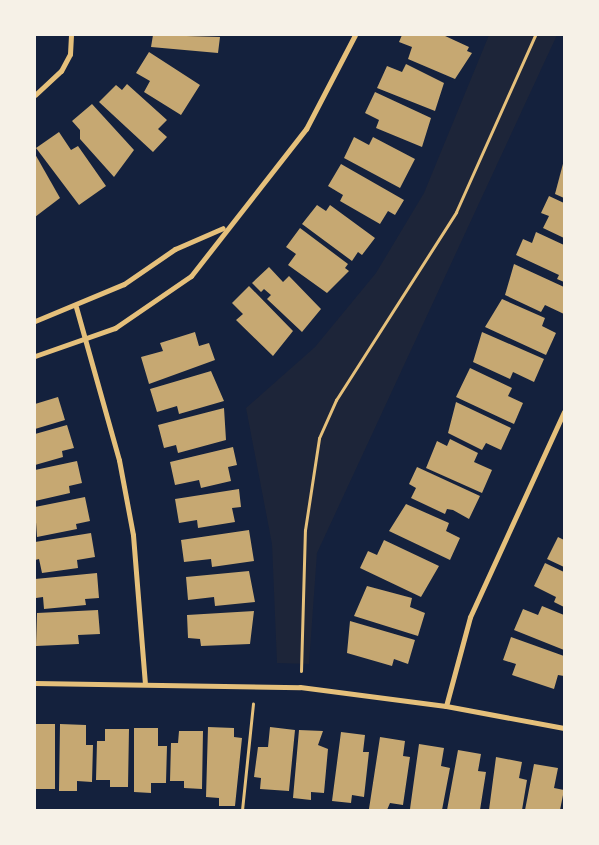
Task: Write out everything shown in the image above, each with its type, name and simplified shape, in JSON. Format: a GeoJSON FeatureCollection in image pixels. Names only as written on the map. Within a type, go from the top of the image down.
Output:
{"type":"FeatureCollection","features":[{"type":"Feature","properties":{"kind":"street"},"geometry":{"type":"LineString","coordinates":[[35,95],[61,71],[70,54],[72,35]]}},
{"type":"Feature","properties":{"kind":"street"},"geometry":{"type":"LineString","coordinates":[[35,356],[86,341],[115,328],[184,281],[224,228],[278,169],[306,129],[354,35]]}},
{"type":"Feature","properties":{"kind":"street"},"geometry":{"type":"LineString","coordinates":[[35,321],[76,307],[124,284],[175,249],[224,228]]}},
{"type":"Feature","properties":{"kind":"street"},"geometry":{"type":"LineString","coordinates":[[76,307],[133,535],[145,683]]}},
{"type":"Feature","properties":{"kind":"street"},"geometry":{"type":"LineString","coordinates":[[446,706],[465,630],[564,412]]}},
{"type":"Feature","properties":{"kind":"street"},"geometry":{"type":"LineString","coordinates":[[35,682],[300,687],[446,706],[564,728]]}},
{"type":"Feature","properties":{"kind":"path"},"geometry":{"type":"LineString","coordinates":[[301,671],[306,530],[319,438],[336,400],[456,212],[535,35]]}},
{"type":"Feature","properties":{"kind":"path"},"geometry":{"type":"LineString","coordinates":[[242,810],[253,704]]}},
{"type":"Feature","properties":{"kind":"shaded area"},"geometry":{"type":"Polygon","coordinates":[[[489,35],[557,35],[317,553],[309,664],[277,663],[272,544],[246,408],[315,347],[376,273],[424,193],[489,35]]]}},
{"type":"Feature","properties":{"kind":"building"},"geometry":{"type":"Polygon","coordinates":[[[153,35],[220,37],[218,53],[151,47],[153,35]]]}},
{"type":"Feature","properties":{"kind":"building"},"geometry":{"type":"Polygon","coordinates":[[[402,35],[443,35],[469,47],[467,51],[472,53],[455,79],[408,59],[412,47],[399,42],[402,35]]]}},
{"type":"Feature","properties":{"kind":"building"},"geometry":{"type":"Polygon","coordinates":[[[149,52],[200,85],[181,115],[144,92],[150,81],[136,73],[149,52]]]}},
{"type":"Feature","properties":{"kind":"building"},"geometry":{"type":"Polygon","coordinates":[[[406,64],[444,83],[435,111],[377,88],[387,66],[402,72],[406,64]]]}},
{"type":"Feature","properties":{"kind":"building"},"geometry":{"type":"Polygon","coordinates":[[[127,84],[167,120],[158,129],[167,137],[153,152],[99,102],[116,85],[122,90],[127,84]]]}},
{"type":"Feature","properties":{"kind":"building"},"geometry":{"type":"Polygon","coordinates":[[[375,92],[431,118],[422,147],[376,128],[379,120],[365,113],[375,92]]]}},
{"type":"Feature","properties":{"kind":"building"},"geometry":{"type":"Polygon","coordinates":[[[92,104],[134,150],[114,177],[80,139],[80,130],[72,121],[92,104]]]}},
{"type":"Feature","properties":{"kind":"building"},"geometry":{"type":"Polygon","coordinates":[[[59,132],[71,150],[78,146],[106,186],[79,205],[36,148],[59,132]]]}},
{"type":"Feature","properties":{"kind":"building"},"geometry":{"type":"Polygon","coordinates":[[[354,137],[369,145],[373,137],[415,159],[400,188],[344,158],[354,137]]]}},
{"type":"Feature","properties":{"kind":"building"},"geometry":{"type":"Polygon","coordinates":[[[35,154],[60,198],[35,217],[35,154]]]}},
{"type":"Feature","properties":{"kind":"building"},"geometry":{"type":"Polygon","coordinates":[[[564,160],[564,198],[555,194],[564,160]]]}},
{"type":"Feature","properties":{"kind":"building"},"geometry":{"type":"Polygon","coordinates":[[[341,164],[404,200],[395,215],[388,211],[380,224],[340,201],[343,195],[328,186],[341,164]]]}},
{"type":"Feature","properties":{"kind":"building"},"geometry":{"type":"Polygon","coordinates":[[[549,196],[564,203],[564,238],[543,228],[549,216],[541,213],[549,196]]]}},
{"type":"Feature","properties":{"kind":"building"},"geometry":{"type":"Polygon","coordinates":[[[317,205],[326,211],[330,205],[375,238],[362,255],[358,252],[352,261],[302,224],[317,205]]]}},
{"type":"Feature","properties":{"kind":"building"},"geometry":{"type":"Polygon","coordinates":[[[300,228],[348,264],[345,268],[349,271],[327,293],[288,265],[296,254],[286,247],[300,228]]]}},
{"type":"Feature","properties":{"kind":"building"},"geometry":{"type":"Polygon","coordinates":[[[536,232],[564,245],[564,282],[557,279],[559,275],[516,255],[523,239],[532,243],[536,232]]]}},
{"type":"Feature","properties":{"kind":"building"},"geometry":{"type":"Polygon","coordinates":[[[514,264],[564,287],[564,314],[545,305],[541,312],[505,295],[514,264]]]}},
{"type":"Feature","properties":{"kind":"building"},"geometry":{"type":"Polygon","coordinates":[[[269,267],[283,282],[289,276],[321,309],[302,332],[267,299],[271,295],[264,289],[261,292],[252,283],[269,267]]]}},
{"type":"Feature","properties":{"kind":"building"},"geometry":{"type":"Polygon","coordinates":[[[249,286],[293,331],[273,356],[236,320],[243,314],[232,303],[249,286]]]}},
{"type":"Feature","properties":{"kind":"building"},"geometry":{"type":"Polygon","coordinates":[[[502,299],[545,318],[542,326],[556,333],[546,355],[485,327],[502,299]]]}},
{"type":"Feature","properties":{"kind":"building"},"geometry":{"type":"Polygon","coordinates":[[[195,332],[199,346],[209,343],[215,360],[149,384],[141,357],[163,351],[160,343],[195,332]]]}},
{"type":"Feature","properties":{"kind":"building"},"geometry":{"type":"Polygon","coordinates":[[[482,332],[544,359],[534,382],[513,372],[510,379],[473,362],[482,332]]]}},
{"type":"Feature","properties":{"kind":"building"},"geometry":{"type":"Polygon","coordinates":[[[470,368],[512,388],[508,396],[523,403],[514,424],[456,397],[470,368]]]}},
{"type":"Feature","properties":{"kind":"building"},"geometry":{"type":"Polygon","coordinates":[[[211,371],[224,401],[179,414],[177,406],[157,412],[150,389],[211,371]]]}},
{"type":"Feature","properties":{"kind":"building"},"geometry":{"type":"Polygon","coordinates":[[[58,397],[65,420],[35,429],[35,404],[58,397]]]}},
{"type":"Feature","properties":{"kind":"building"},"geometry":{"type":"Polygon","coordinates":[[[456,402],[511,428],[501,450],[486,443],[482,450],[448,433],[456,402]]]}},
{"type":"Feature","properties":{"kind":"building"},"geometry":{"type":"Polygon","coordinates":[[[224,408],[226,440],[178,453],[176,445],[164,448],[158,425],[224,408]]]}},
{"type":"Feature","properties":{"kind":"building"},"geometry":{"type":"Polygon","coordinates":[[[67,425],[74,448],[62,451],[63,457],[35,465],[35,434],[67,425]]]}},
{"type":"Feature","properties":{"kind":"building"},"geometry":{"type":"Polygon","coordinates":[[[450,439],[478,453],[474,462],[492,470],[482,493],[426,468],[437,441],[447,446],[450,439]]]}},
{"type":"Feature","properties":{"kind":"building"},"geometry":{"type":"Polygon","coordinates":[[[233,447],[237,465],[228,467],[231,481],[201,488],[199,480],[175,485],[170,462],[233,447]]]}},
{"type":"Feature","properties":{"kind":"building"},"geometry":{"type":"Polygon","coordinates":[[[77,461],[82,483],[69,486],[70,493],[35,501],[35,470],[77,461]]]}},
{"type":"Feature","properties":{"kind":"building"},"geometry":{"type":"Polygon","coordinates":[[[417,467],[480,496],[469,519],[453,510],[447,509],[445,514],[411,498],[416,488],[409,484],[417,467]]]}},
{"type":"Feature","properties":{"kind":"building"},"geometry":{"type":"Polygon","coordinates":[[[239,489],[241,507],[232,508],[235,522],[198,528],[197,520],[179,523],[175,499],[239,489]]]}},
{"type":"Feature","properties":{"kind":"building"},"geometry":{"type":"Polygon","coordinates":[[[85,497],[90,521],[76,524],[77,529],[37,537],[35,507],[85,497]]]}},
{"type":"Feature","properties":{"kind":"building"},"geometry":{"type":"Polygon","coordinates":[[[406,504],[449,523],[446,531],[460,538],[450,560],[389,531],[406,504]]]}},
{"type":"Feature","properties":{"kind":"building"},"geometry":{"type":"Polygon","coordinates":[[[249,530],[254,561],[212,567],[211,559],[184,562],[181,540],[249,530]]]}},
{"type":"Feature","properties":{"kind":"building"},"geometry":{"type":"Polygon","coordinates":[[[91,533],[95,557],[77,560],[78,568],[42,573],[39,559],[35,560],[35,542],[91,533]]]}},
{"type":"Feature","properties":{"kind":"building"},"geometry":{"type":"Polygon","coordinates":[[[558,537],[564,540],[564,567],[547,559],[558,537]]]}},
{"type":"Feature","properties":{"kind":"building"},"geometry":{"type":"Polygon","coordinates":[[[384,540],[439,566],[421,597],[360,568],[368,551],[377,555],[384,540]]]}},
{"type":"Feature","properties":{"kind":"building"},"geometry":{"type":"Polygon","coordinates":[[[545,563],[564,572],[564,607],[554,602],[556,597],[534,586],[545,563]]]}},
{"type":"Feature","properties":{"kind":"building"},"geometry":{"type":"Polygon","coordinates":[[[249,571],[255,602],[215,606],[214,597],[188,600],[186,577],[249,571]]]}},
{"type":"Feature","properties":{"kind":"building"},"geometry":{"type":"Polygon","coordinates":[[[97,573],[99,598],[85,599],[86,605],[44,609],[43,597],[36,598],[35,579],[97,573]]]}},
{"type":"Feature","properties":{"kind":"building"},"geometry":{"type":"Polygon","coordinates":[[[367,586],[412,598],[410,607],[425,613],[418,636],[354,616],[367,586]]]}},
{"type":"Feature","properties":{"kind":"building"},"geometry":{"type":"Polygon","coordinates":[[[542,606],[564,615],[564,650],[514,630],[523,609],[538,615],[542,606]]]}},
{"type":"Feature","properties":{"kind":"building"},"geometry":{"type":"Polygon","coordinates":[[[98,610],[100,634],[78,635],[79,644],[36,646],[37,613],[98,610]]]}},
{"type":"Feature","properties":{"kind":"building"},"geometry":{"type":"Polygon","coordinates":[[[254,611],[250,644],[201,646],[200,639],[188,638],[187,615],[254,611]]]}},
{"type":"Feature","properties":{"kind":"building"},"geometry":{"type":"Polygon","coordinates":[[[350,621],[415,640],[408,664],[394,659],[392,666],[347,653],[350,621]]]}},
{"type":"Feature","properties":{"kind":"building"},"geometry":{"type":"Polygon","coordinates":[[[511,637],[564,656],[564,676],[558,675],[554,689],[512,675],[516,664],[503,660],[511,637]]]}},
{"type":"Feature","properties":{"kind":"building"},"geometry":{"type":"Polygon","coordinates":[[[35,724],[55,724],[55,789],[35,789],[35,724]]]}},
{"type":"Feature","properties":{"kind":"building"},"geometry":{"type":"Polygon","coordinates":[[[60,724],[86,725],[86,745],[93,745],[92,782],[77,781],[77,791],[59,791],[60,724]]]}},
{"type":"Feature","properties":{"kind":"building"},"geometry":{"type":"Polygon","coordinates":[[[208,727],[234,728],[234,737],[242,738],[235,806],[219,806],[219,798],[206,797],[208,727]]]}},
{"type":"Feature","properties":{"kind":"building"},"geometry":{"type":"Polygon","coordinates":[[[270,727],[295,730],[289,791],[260,789],[261,778],[254,777],[258,747],[268,747],[270,727]]]}},
{"type":"Feature","properties":{"kind":"building"},"geometry":{"type":"Polygon","coordinates":[[[134,728],[158,728],[158,746],[167,746],[166,783],[151,783],[151,793],[134,792],[134,728]]]}},
{"type":"Feature","properties":{"kind":"building"},"geometry":{"type":"Polygon","coordinates":[[[105,729],[129,729],[128,787],[110,787],[110,780],[96,780],[97,741],[105,741],[105,729]]]}},
{"type":"Feature","properties":{"kind":"building"},"geometry":{"type":"Polygon","coordinates":[[[299,730],[323,731],[318,745],[328,749],[324,793],[311,792],[311,800],[293,798],[299,730]]]}},
{"type":"Feature","properties":{"kind":"building"},"geometry":{"type":"Polygon","coordinates":[[[179,731],[203,731],[202,789],[184,788],[184,781],[170,781],[171,743],[178,743],[179,731]]]}},
{"type":"Feature","properties":{"kind":"building"},"geometry":{"type":"Polygon","coordinates":[[[341,732],[365,735],[363,752],[369,752],[364,797],[352,795],[351,803],[332,801],[341,732]]]}},
{"type":"Feature","properties":{"kind":"building"},"geometry":{"type":"Polygon","coordinates":[[[380,737],[405,741],[403,756],[410,757],[403,805],[390,803],[387,810],[369,809],[380,737]]]}},
{"type":"Feature","properties":{"kind":"building"},"geometry":{"type":"Polygon","coordinates":[[[419,744],[444,748],[441,766],[450,768],[442,810],[410,809],[419,744]]]}},
{"type":"Feature","properties":{"kind":"building"},"geometry":{"type":"Polygon","coordinates":[[[458,750],[481,754],[478,771],[486,772],[480,810],[447,810],[458,750]]]}},
{"type":"Feature","properties":{"kind":"building"},"geometry":{"type":"Polygon","coordinates":[[[496,757],[522,762],[519,778],[527,780],[522,810],[489,810],[496,757]]]}},
{"type":"Feature","properties":{"kind":"building"},"geometry":{"type":"Polygon","coordinates":[[[534,764],[558,768],[554,788],[564,790],[560,810],[525,810],[534,764]]]}}]}
